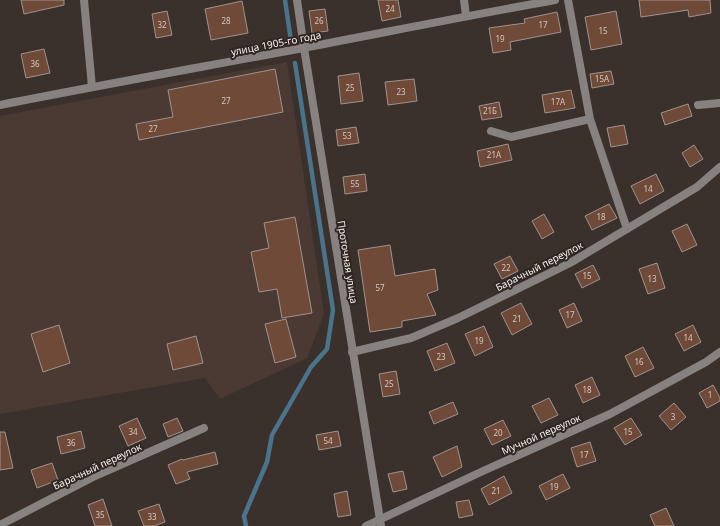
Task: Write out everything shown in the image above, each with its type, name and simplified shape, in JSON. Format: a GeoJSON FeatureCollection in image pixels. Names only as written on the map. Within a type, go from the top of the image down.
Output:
{"type":"FeatureCollection","features":[{"type":"Feature","properties":{"kind":"street"},"geometry":{"type":"LineString","coordinates":[[84,0],[92,87]]}},
{"type":"Feature","properties":{"kind":"street","name":"Проточная улица"},"geometry":{"type":"LineString","coordinates":[[297,0],[380,523]]}},
{"type":"Feature","properties":{"kind":"street"},"geometry":{"type":"LineString","coordinates":[[464,0],[466,16]]}},
{"type":"Feature","properties":{"kind":"street","name":"улица 1905-го года"},"geometry":{"type":"LineString","coordinates":[[0,106],[92,87],[556,0]]}},
{"type":"Feature","properties":{"kind":"street"},"geometry":{"type":"LineString","coordinates":[[568,0],[590,119],[627,229]]}},
{"type":"Feature","properties":{"kind":"street"},"geometry":{"type":"LineString","coordinates":[[698,105],[720,103]]}},
{"type":"Feature","properties":{"kind":"street"},"geometry":{"type":"LineString","coordinates":[[491,131],[511,137],[590,119]]}},
{"type":"Feature","properties":{"kind":"street","name":"Барачный переулок"},"geometry":{"type":"LineString","coordinates":[[352,352],[411,338],[458,318],[570,263],[697,187],[720,167]]}},
{"type":"Feature","properties":{"kind":"street","name":"Мучной переулок"},"geometry":{"type":"LineString","coordinates":[[366,526],[380,523],[483,471],[610,414],[706,362],[720,352]]}},
{"type":"Feature","properties":{"kind":"street","name":"Барачный переулок"},"geometry":{"type":"LineString","coordinates":[[0,525],[95,476],[204,428]]}},
{"type":"Feature","properties":{"kind":"shaded area"},"geometry":{"type":"Polygon","coordinates":[[[287,62],[324,314],[307,358],[220,399],[205,378],[0,414],[0,116],[287,62]]]}},
{"type":"Feature","properties":{"kind":"building"},"geometry":{"type":"Polygon","coordinates":[[[21,0],[64,0],[64,5],[24,14],[21,0]]]}},
{"type":"Feature","properties":{"kind":"building"},"geometry":{"type":"Polygon","coordinates":[[[378,0],[398,0],[401,17],[382,21],[378,0]]]}},
{"type":"Feature","properties":{"kind":"building"},"geometry":{"type":"Polygon","coordinates":[[[639,0],[710,0],[711,13],[689,17],[688,10],[641,17],[639,0]]]}},
{"type":"Feature","properties":{"kind":"building"},"geometry":{"type":"Polygon","coordinates":[[[242,1],[248,33],[211,40],[205,9],[242,1]]]}},
{"type":"Feature","properties":{"kind":"building"},"geometry":{"type":"Polygon","coordinates":[[[325,9],[328,31],[312,33],[309,11],[325,9]]]}},
{"type":"Feature","properties":{"kind":"building"},"geometry":{"type":"Polygon","coordinates":[[[167,11],[172,35],[156,38],[152,14],[167,11]]]}},
{"type":"Feature","properties":{"kind":"building"},"geometry":{"type":"Polygon","coordinates":[[[616,11],[622,44],[591,50],[585,17],[616,11]]]}},
{"type":"Feature","properties":{"kind":"building"},"geometry":{"type":"Polygon","coordinates":[[[557,12],[561,32],[510,42],[511,50],[493,53],[489,28],[525,23],[524,19],[557,12]]]}},
{"type":"Feature","properties":{"kind":"building"},"geometry":{"type":"Polygon","coordinates":[[[44,49],[50,73],[26,78],[21,54],[44,49]]]}},
{"type":"Feature","properties":{"kind":"building"},"geometry":{"type":"Polygon","coordinates":[[[275,69],[283,112],[139,140],[136,124],[173,117],[168,90],[275,69]]]}},
{"type":"Feature","properties":{"kind":"building"},"geometry":{"type":"Polygon","coordinates":[[[611,71],[614,84],[592,88],[590,74],[611,71]]]}},
{"type":"Feature","properties":{"kind":"building"},"geometry":{"type":"Polygon","coordinates":[[[359,73],[363,101],[341,104],[338,76],[359,73]]]}},
{"type":"Feature","properties":{"kind":"building"},"geometry":{"type":"Polygon","coordinates":[[[414,79],[417,101],[388,105],[385,82],[414,79]]]}},
{"type":"Feature","properties":{"kind":"building"},"geometry":{"type":"Polygon","coordinates":[[[571,90],[575,108],[545,113],[542,95],[571,90]]]}},
{"type":"Feature","properties":{"kind":"building"},"geometry":{"type":"Polygon","coordinates":[[[499,102],[502,117],[482,120],[479,106],[499,102]]]}},
{"type":"Feature","properties":{"kind":"building"},"geometry":{"type":"Polygon","coordinates":[[[688,104],[692,116],[665,125],[661,113],[688,104]]]}},
{"type":"Feature","properties":{"kind":"building"},"geometry":{"type":"Polygon","coordinates":[[[624,125],[628,144],[611,147],[607,128],[624,125]]]}},
{"type":"Feature","properties":{"kind":"building"},"geometry":{"type":"Polygon","coordinates":[[[356,127],[359,143],[338,146],[336,130],[356,127]]]}},
{"type":"Feature","properties":{"kind":"building"},"geometry":{"type":"Polygon","coordinates":[[[508,144],[512,160],[480,167],[477,151],[508,144]]]}},
{"type":"Feature","properties":{"kind":"building"},"geometry":{"type":"Polygon","coordinates":[[[694,145],[703,159],[690,167],[682,153],[694,145]]]}},
{"type":"Feature","properties":{"kind":"building"},"geometry":{"type":"Polygon","coordinates":[[[365,174],[367,191],[345,194],[343,177],[365,174]]]}},
{"type":"Feature","properties":{"kind":"building"},"geometry":{"type":"Polygon","coordinates":[[[656,174],[664,191],[640,204],[631,186],[656,174]]]}},
{"type":"Feature","properties":{"kind":"building"},"geometry":{"type":"Polygon","coordinates":[[[609,204],[617,218],[592,230],[585,216],[609,204]]]}},
{"type":"Feature","properties":{"kind":"building"},"geometry":{"type":"Polygon","coordinates":[[[544,214],[554,232],[542,239],[532,221],[544,214]]]}},
{"type":"Feature","properties":{"kind":"building"},"geometry":{"type":"Polygon","coordinates":[[[295,217],[312,313],[282,318],[277,289],[259,292],[251,252],[269,248],[264,223],[295,217]]]}},
{"type":"Feature","properties":{"kind":"building"},"geometry":{"type":"Polygon","coordinates":[[[687,224],[697,245],[682,252],[672,231],[687,224]]]}},
{"type":"Feature","properties":{"kind":"building"},"geometry":{"type":"Polygon","coordinates":[[[390,245],[395,276],[435,269],[438,290],[427,294],[436,315],[402,321],[402,327],[370,332],[358,250],[390,245]]]}},
{"type":"Feature","properties":{"kind":"building"},"geometry":{"type":"Polygon","coordinates":[[[510,256],[518,271],[502,279],[494,264],[510,256]]]}},
{"type":"Feature","properties":{"kind":"building"},"geometry":{"type":"Polygon","coordinates":[[[657,263],[665,288],[648,294],[639,269],[657,263]]]}},
{"type":"Feature","properties":{"kind":"building"},"geometry":{"type":"Polygon","coordinates":[[[593,265],[600,279],[582,288],[575,274],[593,265]]]}},
{"type":"Feature","properties":{"kind":"building"},"geometry":{"type":"Polygon","coordinates":[[[521,303],[532,324],[512,335],[501,313],[521,303]]]}},
{"type":"Feature","properties":{"kind":"building"},"geometry":{"type":"Polygon","coordinates":[[[574,303],[582,321],[567,328],[559,310],[574,303]]]}},
{"type":"Feature","properties":{"kind":"building"},"geometry":{"type":"Polygon","coordinates":[[[286,319],[296,357],[275,363],[265,324],[286,319]]]}},
{"type":"Feature","properties":{"kind":"building"},"geometry":{"type":"Polygon","coordinates":[[[59,325],[70,363],[43,372],[31,334],[59,325]]]}},
{"type":"Feature","properties":{"kind":"building"},"geometry":{"type":"Polygon","coordinates":[[[693,325],[701,342],[684,351],[675,334],[693,325]]]}},
{"type":"Feature","properties":{"kind":"building"},"geometry":{"type":"Polygon","coordinates":[[[484,326],[493,347],[475,356],[465,334],[484,326]]]}},
{"type":"Feature","properties":{"kind":"building"},"geometry":{"type":"Polygon","coordinates":[[[196,336],[203,363],[173,370],[167,344],[196,336]]]}},
{"type":"Feature","properties":{"kind":"building"},"geometry":{"type":"Polygon","coordinates":[[[447,343],[455,363],[435,371],[427,351],[447,343]]]}},
{"type":"Feature","properties":{"kind":"building"},"geometry":{"type":"Polygon","coordinates":[[[643,347],[654,368],[635,377],[625,356],[643,347]]]}},
{"type":"Feature","properties":{"kind":"building"},"geometry":{"type":"Polygon","coordinates":[[[396,371],[400,394],[383,397],[379,374],[396,371]]]}},
{"type":"Feature","properties":{"kind":"building"},"geometry":{"type":"Polygon","coordinates":[[[592,377],[600,395],[583,403],[575,385],[592,377]]]}},
{"type":"Feature","properties":{"kind":"building"},"geometry":{"type":"Polygon","coordinates":[[[713,385],[720,398],[720,401],[707,408],[699,393],[713,385]]]}},
{"type":"Feature","properties":{"kind":"building"},"geometry":{"type":"Polygon","coordinates":[[[549,398],[558,415],[541,423],[532,406],[549,398]]]}},
{"type":"Feature","properties":{"kind":"building"},"geometry":{"type":"Polygon","coordinates":[[[453,402],[458,414],[434,424],[429,412],[453,402]]]}},
{"type":"Feature","properties":{"kind":"building"},"geometry":{"type":"Polygon","coordinates":[[[674,403],[686,417],[671,430],[659,416],[674,403]]]}},
{"type":"Feature","properties":{"kind":"building"},"geometry":{"type":"Polygon","coordinates":[[[137,418],[146,438],[128,446],[119,426],[137,418]]]}},
{"type":"Feature","properties":{"kind":"building"},"geometry":{"type":"Polygon","coordinates":[[[177,418],[183,431],[168,437],[163,424],[177,418]]]}},
{"type":"Feature","properties":{"kind":"building"},"geometry":{"type":"Polygon","coordinates":[[[631,418],[642,435],[625,445],[614,428],[631,418]]]}},
{"type":"Feature","properties":{"kind":"building"},"geometry":{"type":"Polygon","coordinates":[[[503,420],[511,436],[492,445],[484,429],[503,420]]]}},
{"type":"Feature","properties":{"kind":"building"},"geometry":{"type":"Polygon","coordinates":[[[81,431],[85,448],[61,454],[57,437],[81,431]]]}},
{"type":"Feature","properties":{"kind":"building"},"geometry":{"type":"Polygon","coordinates":[[[338,431],[341,446],[319,450],[316,435],[338,431]]]}},
{"type":"Feature","properties":{"kind":"building"},"geometry":{"type":"Polygon","coordinates":[[[0,432],[5,432],[13,468],[0,470],[0,432]]]}},
{"type":"Feature","properties":{"kind":"building"},"geometry":{"type":"Polygon","coordinates":[[[590,442],[596,461],[577,467],[571,448],[590,442]]]}},
{"type":"Feature","properties":{"kind":"building"},"geometry":{"type":"Polygon","coordinates":[[[457,446],[462,467],[442,477],[433,457],[457,446]]]}},
{"type":"Feature","properties":{"kind":"building"},"geometry":{"type":"Polygon","coordinates":[[[215,452],[218,464],[187,472],[190,479],[176,484],[168,465],[182,459],[215,452]]]}},
{"type":"Feature","properties":{"kind":"building"},"geometry":{"type":"Polygon","coordinates":[[[52,463],[58,480],[37,488],[31,470],[52,463]]]}},
{"type":"Feature","properties":{"kind":"building"},"geometry":{"type":"Polygon","coordinates":[[[403,471],[407,489],[393,492],[388,474],[403,471]]]}},
{"type":"Feature","properties":{"kind":"building"},"geometry":{"type":"Polygon","coordinates":[[[563,474],[570,488],[546,500],[539,486],[563,474]]]}},
{"type":"Feature","properties":{"kind":"building"},"geometry":{"type":"Polygon","coordinates":[[[504,476],[512,493],[489,505],[481,489],[504,476]]]}},
{"type":"Feature","properties":{"kind":"building"},"geometry":{"type":"Polygon","coordinates":[[[347,491],[351,515],[338,517],[334,494],[347,491]]]}},
{"type":"Feature","properties":{"kind":"building"},"geometry":{"type":"Polygon","coordinates":[[[103,499],[112,526],[95,526],[88,505],[103,499]]]}},
{"type":"Feature","properties":{"kind":"building"},"geometry":{"type":"Polygon","coordinates":[[[469,500],[473,515],[459,518],[456,502],[469,500]]]}},
{"type":"Feature","properties":{"kind":"building"},"geometry":{"type":"Polygon","coordinates":[[[159,504],[165,522],[154,526],[144,526],[138,511],[159,504]]]}},
{"type":"Feature","properties":{"kind":"building"},"geometry":{"type":"Polygon","coordinates":[[[666,508],[674,526],[655,526],[650,515],[666,508]]]}},
{"type":"Feature","properties":{"kind":"waterway"},"geometry":{"type":"LineString","coordinates":[[285,0],[291,41]]}},
{"type":"Feature","properties":{"kind":"waterway"},"geometry":{"type":"LineString","coordinates":[[246,526],[244,516],[267,462],[272,435],[311,367],[327,349],[333,310],[295,63]]}}]}
